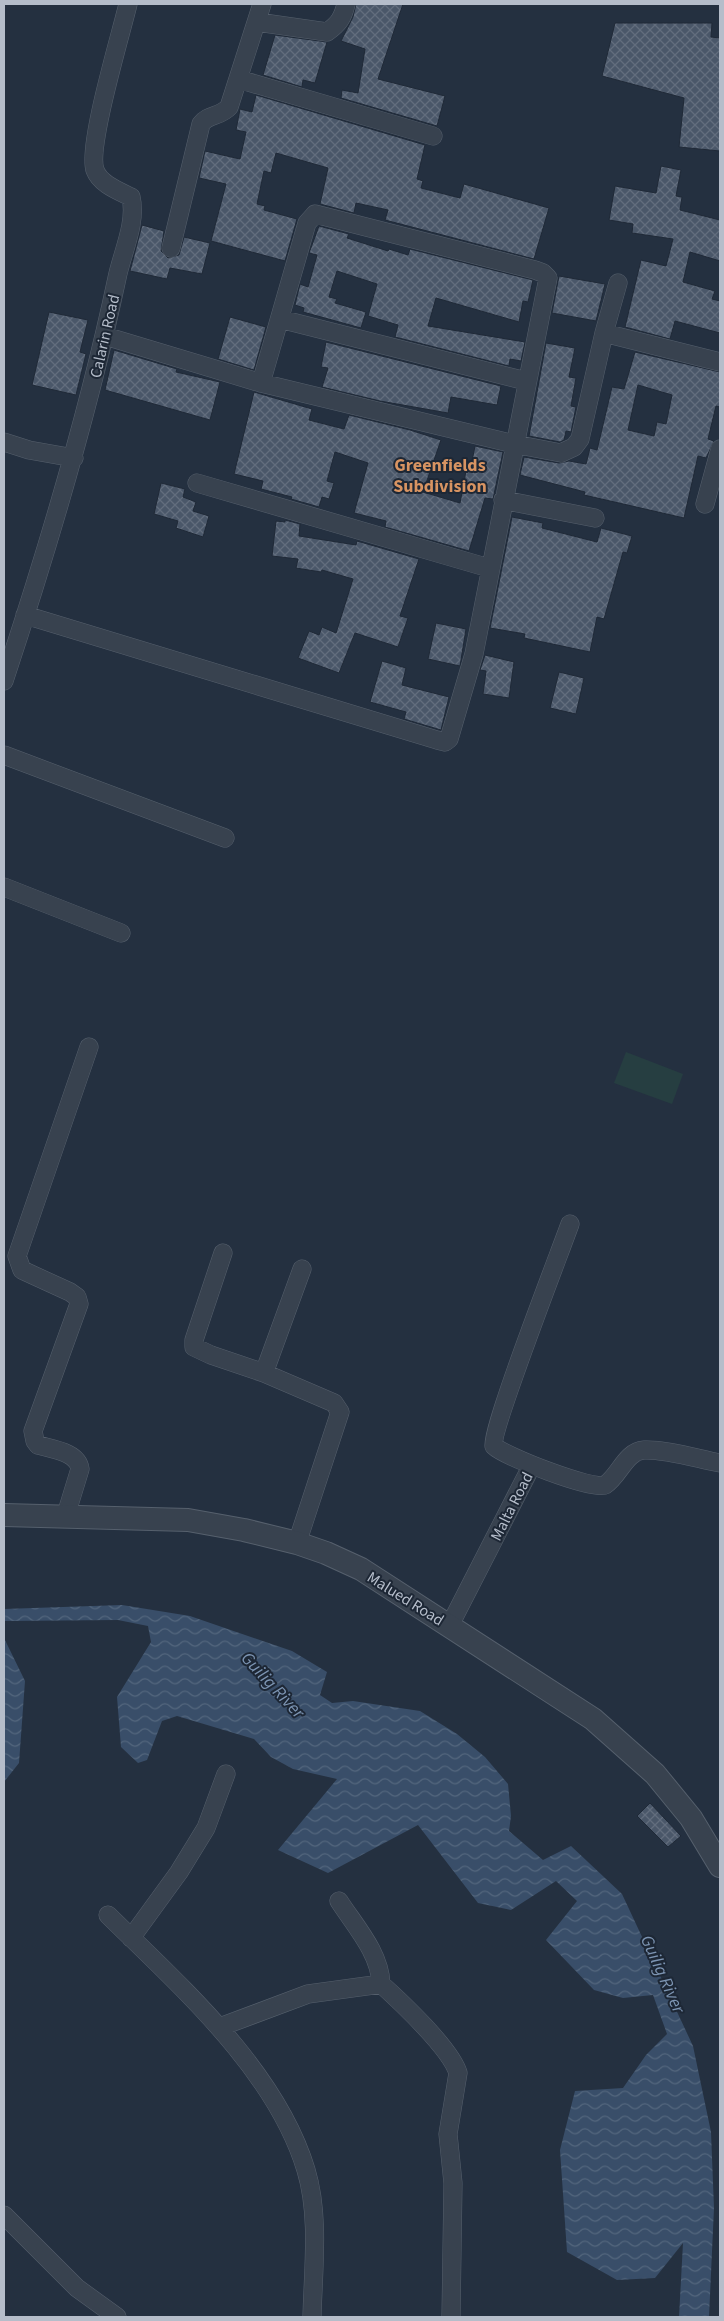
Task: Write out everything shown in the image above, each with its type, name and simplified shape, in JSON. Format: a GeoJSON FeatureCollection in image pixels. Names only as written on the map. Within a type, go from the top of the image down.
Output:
{"type":"FeatureCollection","features":[{"type":"Feature","properties":{"kind":"street","name":"Calarin Road"},"geometry":{"type":"LineString","coordinates":[[4,681],[74,458],[105,336],[122,252],[134,211],[132,197],[102,181],[95,169],[96,138],[128,4]]}},
{"type":"Feature","properties":{"kind":"street"},"geometry":{"type":"LineString","coordinates":[[171,248],[201,124],[208,117],[221,114],[229,108],[262,4]]}},
{"type":"Feature","properties":{"kind":"street"},"geometry":{"type":"LineString","coordinates":[[257,22],[327,32],[336,26],[342,17],[346,4]]}},
{"type":"Feature","properties":{"kind":"street"},"geometry":{"type":"LineString","coordinates":[[238,79],[433,136]]}},
{"type":"Feature","properties":{"kind":"street"},"geometry":{"type":"LineString","coordinates":[[25,616],[445,742],[452,734],[474,654],[489,568],[548,278],[543,273],[315,214],[307,223],[261,383]]}},
{"type":"Feature","properties":{"kind":"street"},"geometry":{"type":"LineString","coordinates":[[105,336],[261,383],[514,444],[561,453],[574,447],[580,438],[618,283]]}},
{"type":"Feature","properties":{"kind":"street"},"geometry":{"type":"LineString","coordinates":[[280,318],[526,381]]}},
{"type":"Feature","properties":{"kind":"street"},"geometry":{"type":"LineString","coordinates":[[604,334],[720,362]]}},
{"type":"Feature","properties":{"kind":"street"},"geometry":{"type":"LineString","coordinates":[[4,442],[29,450],[74,458]]}},
{"type":"Feature","properties":{"kind":"street"},"geometry":{"type":"LineString","coordinates":[[705,504],[720,448]]}},
{"type":"Feature","properties":{"kind":"street"},"geometry":{"type":"LineString","coordinates":[[197,483],[489,568]]}},
{"type":"Feature","properties":{"kind":"street"},"geometry":{"type":"LineString","coordinates":[[503,500],[595,518]]}},
{"type":"Feature","properties":{"kind":"street"},"geometry":{"type":"LineString","coordinates":[[4,755],[225,838]]}},
{"type":"Feature","properties":{"kind":"street"},"geometry":{"type":"LineString","coordinates":[[4,887],[121,933]]}},
{"type":"Feature","properties":{"kind":"street"},"geometry":{"type":"LineString","coordinates":[[65,1518],[80,1469],[80,1463],[73,1456],[38,1445],[34,1441],[33,1432],[79,1304],[77,1297],[70,1292],[22,1270],[17,1256],[89,1047]]}},
{"type":"Feature","properties":{"kind":"street"},"geometry":{"type":"LineString","coordinates":[[532,1465],[497,1450],[493,1442],[570,1224]]}},
{"type":"Feature","properties":{"kind":"street"},"geometry":{"type":"LineString","coordinates":[[223,1253],[194,1340],[194,1347],[211,1355],[264,1373],[334,1403],[341,1415],[320,1467],[297,1544]]}},
{"type":"Feature","properties":{"kind":"street"},"geometry":{"type":"LineString","coordinates":[[264,1373],[302,1270]]}},
{"type":"Feature","properties":{"kind":"street","name":"Malta Road"},"geometry":{"type":"LineString","coordinates":[[450,1625],[532,1465],[594,1487],[607,1483],[630,1458],[643,1450],[720,1463]]}},
{"type":"Feature","properties":{"kind":"street","name":"Malued Road"},"geometry":{"type":"LineString","coordinates":[[4,1515],[188,1520],[244,1530],[297,1544],[326,1553],[361,1569],[593,1719],[655,1774],[691,1818],[720,1866]]}},
{"type":"Feature","properties":{"kind":"street"},"geometry":{"type":"LineString","coordinates":[[132,1938],[180,1872],[206,1828],[226,1774]]}},
{"type":"Feature","properties":{"kind":"street"},"geometry":{"type":"LineString","coordinates":[[339,1901],[375,1957],[380,1970],[381,1984],[402,2003],[456,2066],[458,2074],[448,2134],[453,2183],[451,2317]]}},
{"type":"Feature","properties":{"kind":"street"},"geometry":{"type":"LineString","coordinates":[[108,1915],[220,2028],[259,2078],[294,2136],[307,2171],[313,2205],[312,2317]]}},
{"type":"Feature","properties":{"kind":"street"},"geometry":{"type":"LineString","coordinates":[[220,2028],[308,1994],[381,1984]]}},
{"type":"Feature","properties":{"kind":"street"},"geometry":{"type":"LineString","coordinates":[[4,2214],[77,2288],[117,2317]]}},
{"type":"Feature","properties":{"kind":"green space"},"geometry":{"type":"Polygon","coordinates":[[[626,1052],[683,1074],[672,1104],[614,1083],[626,1052]]]}},
{"type":"Feature","properties":{"kind":"water","name":"Guilig River"},"geometry":{"type":"Polygon","coordinates":[[[122,1605],[190,1616],[292,1651],[327,1672],[320,1695],[332,1703],[353,1701],[420,1711],[457,1734],[485,1757],[508,1784],[511,1816],[509,1831],[543,1860],[571,1846],[622,1894],[693,2046],[711,2132],[714,2208],[709,2317],[679,2317],[683,2243],[655,2278],[617,2280],[567,2252],[560,2150],[575,2091],[623,2088],[646,2055],[667,2034],[653,1995],[623,1998],[594,1990],[546,1940],[577,1901],[556,1881],[511,1910],[478,1903],[418,1825],[328,1873],[278,1850],[337,1779],[293,1769],[271,1757],[254,1739],[177,1716],[162,1721],[147,1760],[138,1763],[121,1747],[117,1697],[151,1642],[148,1626],[118,1620],[4,1621],[4,1609],[122,1605]]]}},
{"type":"Feature","properties":{"kind":"water"},"geometry":{"type":"Polygon","coordinates":[[[4,1638],[25,1681],[19,1763],[4,1782],[4,1638]]]}},
{"type":"Feature","properties":{"kind":"building"},"geometry":{"type":"Polygon","coordinates":[[[356,4],[403,4],[378,79],[445,96],[437,126],[341,98],[342,90],[358,93],[365,49],[341,41],[353,17],[356,4]]]}},
{"type":"Feature","properties":{"kind":"building"},"geometry":{"type":"Polygon","coordinates":[[[615,23],[712,23],[711,37],[720,38],[720,151],[679,147],[684,98],[602,76],[615,23]]]}},
{"type":"Feature","properties":{"kind":"building"},"geometry":{"type":"Polygon","coordinates":[[[275,35],[327,42],[315,83],[303,80],[302,87],[263,75],[275,35]]]}},
{"type":"Feature","properties":{"kind":"building"},"geometry":{"type":"Polygon","coordinates":[[[256,95],[425,145],[417,179],[423,181],[421,188],[460,198],[464,184],[549,208],[534,259],[385,220],[388,210],[356,203],[354,213],[320,204],[328,168],[276,153],[271,173],[264,171],[257,204],[265,206],[264,210],[297,219],[285,261],[211,241],[226,184],[199,178],[205,151],[240,159],[246,132],[236,130],[240,109],[252,112],[256,95]]]}},
{"type":"Feature","properties":{"kind":"building"},"geometry":{"type":"Polygon","coordinates":[[[661,166],[681,170],[676,196],[682,197],[680,210],[720,220],[720,261],[690,252],[683,282],[715,291],[712,299],[720,301],[720,333],[675,321],[670,339],[625,327],[641,260],[666,266],[673,239],[632,233],[633,224],[609,220],[615,186],[656,193],[661,166]]]}},
{"type":"Feature","properties":{"kind":"building"},"geometry":{"type":"Polygon","coordinates":[[[142,225],[164,231],[161,251],[168,258],[179,255],[184,237],[210,243],[202,274],[170,268],[167,279],[130,271],[142,225]]]}},
{"type":"Feature","properties":{"kind":"building"},"geometry":{"type":"Polygon","coordinates":[[[319,226],[349,234],[347,238],[388,251],[389,249],[408,255],[410,249],[533,280],[528,302],[523,301],[519,322],[436,298],[428,326],[525,342],[521,361],[510,359],[509,366],[395,337],[398,325],[368,316],[377,284],[337,271],[329,297],[337,299],[335,303],[366,312],[361,328],[303,312],[304,308],[295,305],[300,284],[308,287],[317,255],[309,253],[319,226]]]}},
{"type":"Feature","properties":{"kind":"building"},"geometry":{"type":"Polygon","coordinates":[[[559,276],[605,284],[596,321],[552,313],[559,276]]]}},
{"type":"Feature","properties":{"kind":"building"},"geometry":{"type":"Polygon","coordinates":[[[49,312],[88,320],[80,352],[86,354],[76,395],[32,385],[49,312]]]}},
{"type":"Feature","properties":{"kind":"building"},"geometry":{"type":"Polygon","coordinates":[[[230,317],[266,327],[254,370],[218,359],[230,317]]]}},
{"type":"Feature","properties":{"kind":"building"},"geometry":{"type":"Polygon","coordinates":[[[326,342],[501,386],[497,405],[451,397],[448,413],[380,401],[322,387],[328,368],[321,367],[326,342]]]}},
{"type":"Feature","properties":{"kind":"building"},"geometry":{"type":"Polygon","coordinates":[[[546,343],[575,348],[569,377],[576,378],[571,406],[576,407],[571,432],[566,431],[564,440],[560,442],[529,436],[546,343]]]}},
{"type":"Feature","properties":{"kind":"building"},"geometry":{"type":"Polygon","coordinates":[[[114,350],[177,369],[176,372],[220,382],[210,420],[105,390],[114,350]]]}},
{"type":"Feature","properties":{"kind":"building"},"geometry":{"type":"Polygon","coordinates":[[[635,352],[720,372],[720,407],[716,406],[708,439],[714,441],[706,458],[698,456],[684,518],[584,495],[585,492],[520,475],[524,457],[559,463],[569,461],[586,464],[590,448],[597,450],[612,387],[624,389],[635,352]],[[638,385],[628,430],[654,436],[657,422],[666,424],[672,395],[638,385]]]}},
{"type":"Feature","properties":{"kind":"building"},"geometry":{"type":"Polygon","coordinates":[[[254,392],[312,409],[309,420],[344,429],[349,415],[410,430],[441,440],[423,492],[460,503],[466,471],[470,471],[475,446],[503,452],[493,499],[485,498],[469,551],[385,527],[386,521],[354,513],[368,463],[335,452],[327,481],[334,483],[329,499],[322,497],[319,507],[291,499],[292,497],[261,489],[263,481],[234,474],[254,392]]]}},
{"type":"Feature","properties":{"kind":"building"},"geometry":{"type":"Polygon","coordinates":[[[161,483],[185,489],[183,497],[196,502],[193,511],[209,516],[203,537],[176,528],[178,521],[154,514],[161,483]]]}},
{"type":"Feature","properties":{"kind":"building"},"geometry":{"type":"Polygon","coordinates":[[[512,517],[543,523],[542,528],[597,542],[601,528],[632,536],[627,553],[623,552],[604,619],[597,617],[590,652],[524,638],[525,634],[490,628],[512,517]]]}},
{"type":"Feature","properties":{"kind":"building"},"geometry":{"type":"Polygon","coordinates":[[[285,520],[300,524],[299,536],[356,545],[357,541],[419,559],[400,616],[408,618],[398,647],[355,633],[339,673],[298,658],[309,631],[319,635],[322,627],[336,633],[353,579],[322,570],[321,572],[296,568],[298,559],[272,556],[276,521],[285,522],[285,520]]]}},
{"type":"Feature","properties":{"kind":"building"},"geometry":{"type":"Polygon","coordinates":[[[436,623],[466,629],[460,666],[428,659],[436,623]]]}},
{"type":"Feature","properties":{"kind":"building"},"geometry":{"type":"Polygon","coordinates":[[[485,655],[514,662],[509,698],[483,694],[486,671],[480,670],[485,655]]]}},
{"type":"Feature","properties":{"kind":"building"},"geometry":{"type":"Polygon","coordinates":[[[382,661],[406,668],[402,685],[449,697],[441,730],[404,719],[406,712],[370,702],[382,661]]]}},
{"type":"Feature","properties":{"kind":"building"},"geometry":{"type":"Polygon","coordinates":[[[559,672],[584,678],[576,714],[550,708],[559,672]]]}},
{"type":"Feature","properties":{"kind":"building"},"geometry":{"type":"Polygon","coordinates":[[[650,1803],[681,1836],[668,1847],[637,1816],[650,1803]]]}},
{"type":"Feature","properties":{"kind":"district","name":"Greenfields Subdivision"},"geometry":{"type":"Point","coordinates":[440,475]}}]}
